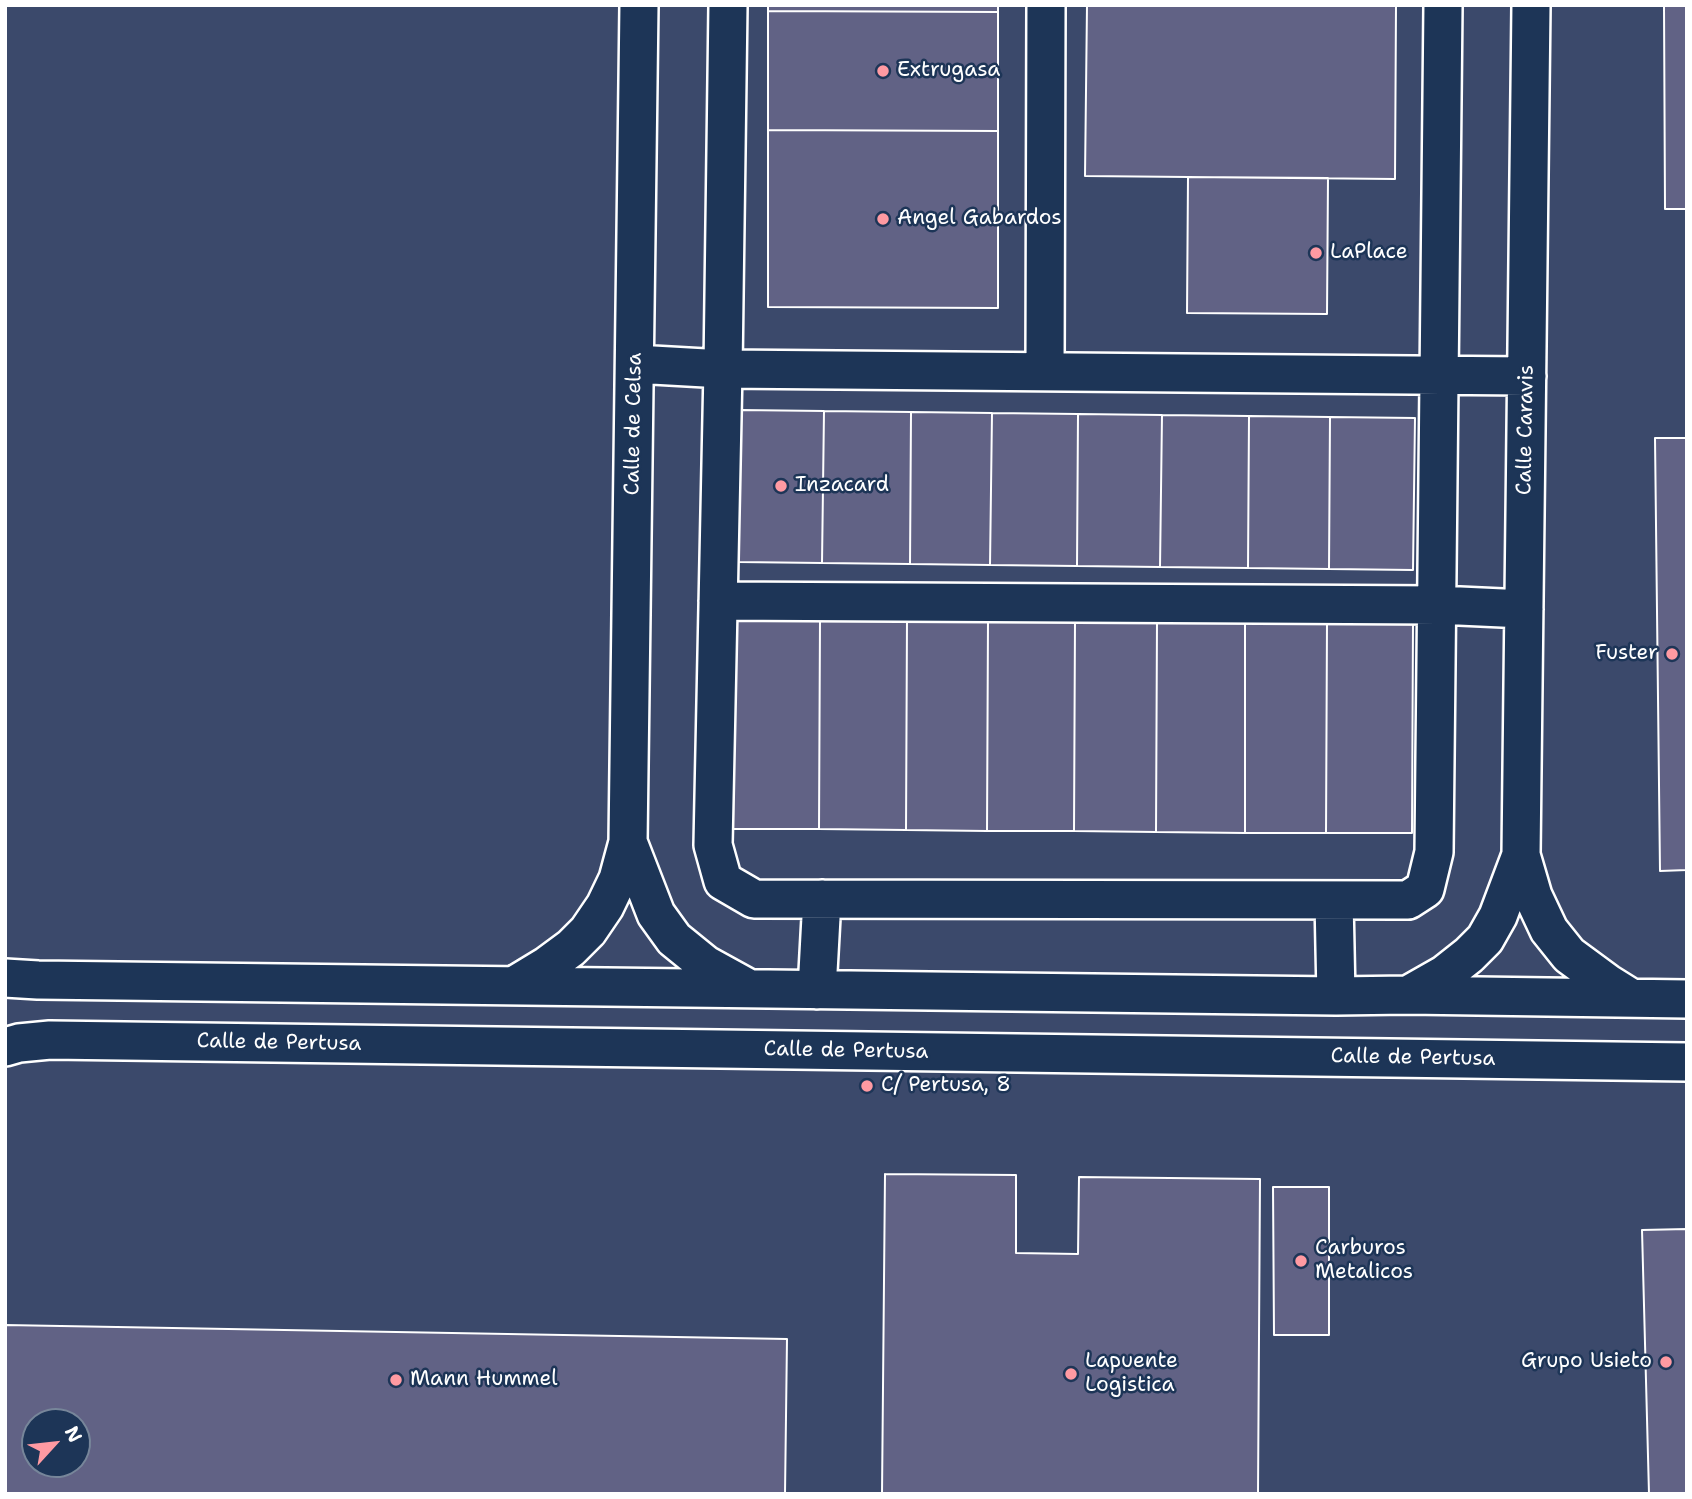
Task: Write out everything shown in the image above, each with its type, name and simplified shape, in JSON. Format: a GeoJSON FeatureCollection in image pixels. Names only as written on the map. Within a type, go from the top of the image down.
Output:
{"type":"FeatureCollection","features":[{"type":"Feature","properties":{"kind":"street","name":"Calle de Celsa"},"geometry":{"type":"LineString","coordinates":[[515,985],[571,948],[587,930],[605,906],[618,879],[628,842],[639,5]]}},
{"type":"Feature","properties":{"kind":"street"},"geometry":{"type":"LineString","coordinates":[[728,5],[713,845],[723,881],[754,899],[1334,900],[1408,900],[1425,889],[1434,852],[1443,5]]}},
{"type":"Feature","properties":{"kind":"street"},"geometry":{"type":"LineString","coordinates":[[1045,371],[1046,5]]}},
{"type":"Feature","properties":{"kind":"street","name":"Calle Caravis"},"geometry":{"type":"LineString","coordinates":[[1531,5],[1521,855],[1534,896],[1549,930],[1569,955],[1631,998]]}},
{"type":"Feature","properties":{"kind":"street"},"geometry":{"type":"LineString","coordinates":[[635,364],[723,369],[1527,376]]}},
{"type":"Feature","properties":{"kind":"street"},"geometry":{"type":"LineString","coordinates":[[718,601],[1437,605],[1524,609]]}},
{"type":"Feature","properties":{"kind":"street","name":"Calle de Celsa"},"geometry":{"type":"LineString","coordinates":[[628,842],[656,914],[674,939],[706,965],[748,989]]}},
{"type":"Feature","properties":{"kind":"street","name":"Calle Caravis"},"geometry":{"type":"LineString","coordinates":[[1408,995],[1445,974],[1469,956],[1485,939],[1498,916],[1521,855]]}},
{"type":"Feature","properties":{"kind":"street"},"geometry":{"type":"LineString","coordinates":[[817,990],[822,899]]}},
{"type":"Feature","properties":{"kind":"street"},"geometry":{"type":"LineString","coordinates":[[1334,900],[1336,996]]}},
{"type":"Feature","properties":{"kind":"street"},"geometry":{"type":"LineString","coordinates":[[5,978],[38,981],[1687,999]]}},
{"type":"Feature","properties":{"kind":"street","name":"Calle de Pertusa"},"geometry":{"type":"LineString","coordinates":[[5,1047],[50,1040],[1687,1062]]}},
{"type":"Feature","properties":{"kind":"shaded area"},"geometry":{"type":"Polygon","coordinates":[[[5,5],[1687,5],[1687,1494],[5,1494],[5,5]]]}},
{"type":"Feature","properties":{"kind":"building"},"geometry":{"type":"Polygon","coordinates":[[[768,5],[998,5],[998,12],[768,11],[768,5]]]}},
{"type":"Feature","properties":{"kind":"building"},"geometry":{"type":"Polygon","coordinates":[[[1087,5],[1396,5],[1395,179],[1085,176],[1087,5]]]}},
{"type":"Feature","properties":{"kind":"building"},"geometry":{"type":"Polygon","coordinates":[[[1664,5],[1687,5],[1687,209],[1665,209],[1664,5]]]}},
{"type":"Feature","properties":{"kind":"building","name":"Extrugasa"},"geometry":{"type":"Polygon","coordinates":[[[768,11],[998,12],[998,131],[768,130],[768,11]]]}},
{"type":"Feature","properties":{"kind":"building","name":"Angel Gabardos"},"geometry":{"type":"Polygon","coordinates":[[[768,130],[998,131],[998,308],[768,307],[768,130]]]}},
{"type":"Feature","properties":{"kind":"building"},"geometry":{"type":"Polygon","coordinates":[[[1188,177],[1328,178],[1327,314],[1187,313],[1188,177]]]}},
{"type":"Feature","properties":{"kind":"building","name":"Inzacard"},"geometry":{"type":"Polygon","coordinates":[[[740,410],[824,411],[822,563],[738,562],[740,410]]]}},
{"type":"Feature","properties":{"kind":"building"},"geometry":{"type":"Polygon","coordinates":[[[824,411],[911,412],[910,564],[822,563],[824,411]]]}},
{"type":"Feature","properties":{"kind":"building"},"geometry":{"type":"Polygon","coordinates":[[[911,412],[992,413],[990,565],[910,564],[911,412]]]}},
{"type":"Feature","properties":{"kind":"building"},"geometry":{"type":"Polygon","coordinates":[[[992,413],[1078,414],[1077,566],[990,565],[992,413]]]}},
{"type":"Feature","properties":{"kind":"building"},"geometry":{"type":"Polygon","coordinates":[[[1078,414],[1162,415],[1160,567],[1077,566],[1078,414]]]}},
{"type":"Feature","properties":{"kind":"building"},"geometry":{"type":"Polygon","coordinates":[[[1162,415],[1249,416],[1248,568],[1160,567],[1162,415]]]}},
{"type":"Feature","properties":{"kind":"building"},"geometry":{"type":"Polygon","coordinates":[[[1249,416],[1330,417],[1329,569],[1248,568],[1249,416]]]}},
{"type":"Feature","properties":{"kind":"building"},"geometry":{"type":"Polygon","coordinates":[[[1330,417],[1415,418],[1413,570],[1329,569],[1330,417]]]}},
{"type":"Feature","properties":{"kind":"building","name":"Fuster"},"geometry":{"type":"Polygon","coordinates":[[[1655,438],[1687,438],[1687,870],[1660,871],[1655,438]]]}},
{"type":"Feature","properties":{"kind":"building"},"geometry":{"type":"Polygon","coordinates":[[[734,618],[820,619],[819,829],[733,829],[734,618]]]}},
{"type":"Feature","properties":{"kind":"building"},"geometry":{"type":"Polygon","coordinates":[[[820,619],[907,619],[906,830],[819,829],[820,619]]]}},
{"type":"Feature","properties":{"kind":"building"},"geometry":{"type":"Polygon","coordinates":[[[907,619],[988,620],[987,831],[906,830],[907,619]]]}},
{"type":"Feature","properties":{"kind":"building"},"geometry":{"type":"Polygon","coordinates":[[[988,620],[1075,620],[1074,831],[987,831],[988,620]]]}},
{"type":"Feature","properties":{"kind":"building"},"geometry":{"type":"Polygon","coordinates":[[[1075,620],[1157,621],[1156,832],[1074,831],[1075,620]]]}},
{"type":"Feature","properties":{"kind":"building"},"geometry":{"type":"Polygon","coordinates":[[[1157,621],[1245,621],[1245,833],[1156,832],[1157,621]]]}},
{"type":"Feature","properties":{"kind":"building"},"geometry":{"type":"Polygon","coordinates":[[[1245,621],[1327,622],[1326,833],[1245,833],[1245,621]]]}},
{"type":"Feature","properties":{"kind":"building"},"geometry":{"type":"Polygon","coordinates":[[[1327,622],[1413,623],[1412,833],[1326,833],[1327,622]]]}},
{"type":"Feature","properties":{"kind":"building","name":"Lapuente Logistica"},"geometry":{"type":"Polygon","coordinates":[[[885,1174],[1016,1175],[1016,1253],[1078,1254],[1079,1177],[1260,1179],[1258,1494],[882,1494],[885,1174]]]}},
{"type":"Feature","properties":{"kind":"building","name":"Carburos Metalicos"},"geometry":{"type":"Polygon","coordinates":[[[1273,1187],[1329,1187],[1329,1335],[1274,1335],[1273,1187]]]}},
{"type":"Feature","properties":{"kind":"building","name":"Grupo Usieto"},"geometry":{"type":"Polygon","coordinates":[[[1687,1229],[1687,1494],[1649,1494],[1642,1230],[1687,1229]]]}},
{"type":"Feature","properties":{"kind":"building","name":"Mann Hummel"},"geometry":{"type":"Polygon","coordinates":[[[5,1325],[787,1339],[785,1494],[5,1494],[5,1325]]]}},
{"type":"Feature","properties":{"kind":"place","name":"Extrugasa"},"geometry":{"type":"Point","coordinates":[883,71]}},
{"type":"Feature","properties":{"kind":"place","name":"Angel Gabardos"},"geometry":{"type":"Point","coordinates":[883,219]}},
{"type":"Feature","properties":{"kind":"place","name":"LaPlace"},"geometry":{"type":"Point","coordinates":[1316,253]}},
{"type":"Feature","properties":{"kind":"place","name":"Inzacard"},"geometry":{"type":"Point","coordinates":[781,486]}},
{"type":"Feature","properties":{"kind":"place","name":"Fuster"},"geometry":{"type":"Point","coordinates":[1672,654]}},
{"type":"Feature","properties":{"kind":"place","name":"C/ Pertusa, 8"},"geometry":{"type":"Point","coordinates":[867,1086]}},
{"type":"Feature","properties":{"kind":"place","name":"Carburos Metalicos"},"geometry":{"type":"Point","coordinates":[1301,1261]}},
{"type":"Feature","properties":{"kind":"place","name":"Grupo Usieto"},"geometry":{"type":"Point","coordinates":[1666,1362]}},
{"type":"Feature","properties":{"kind":"place","name":"Lapuente Logistica"},"geometry":{"type":"Point","coordinates":[1071,1374]}},
{"type":"Feature","properties":{"kind":"place","name":"Mann Hummel"},"geometry":{"type":"Point","coordinates":[396,1380]}}]}
